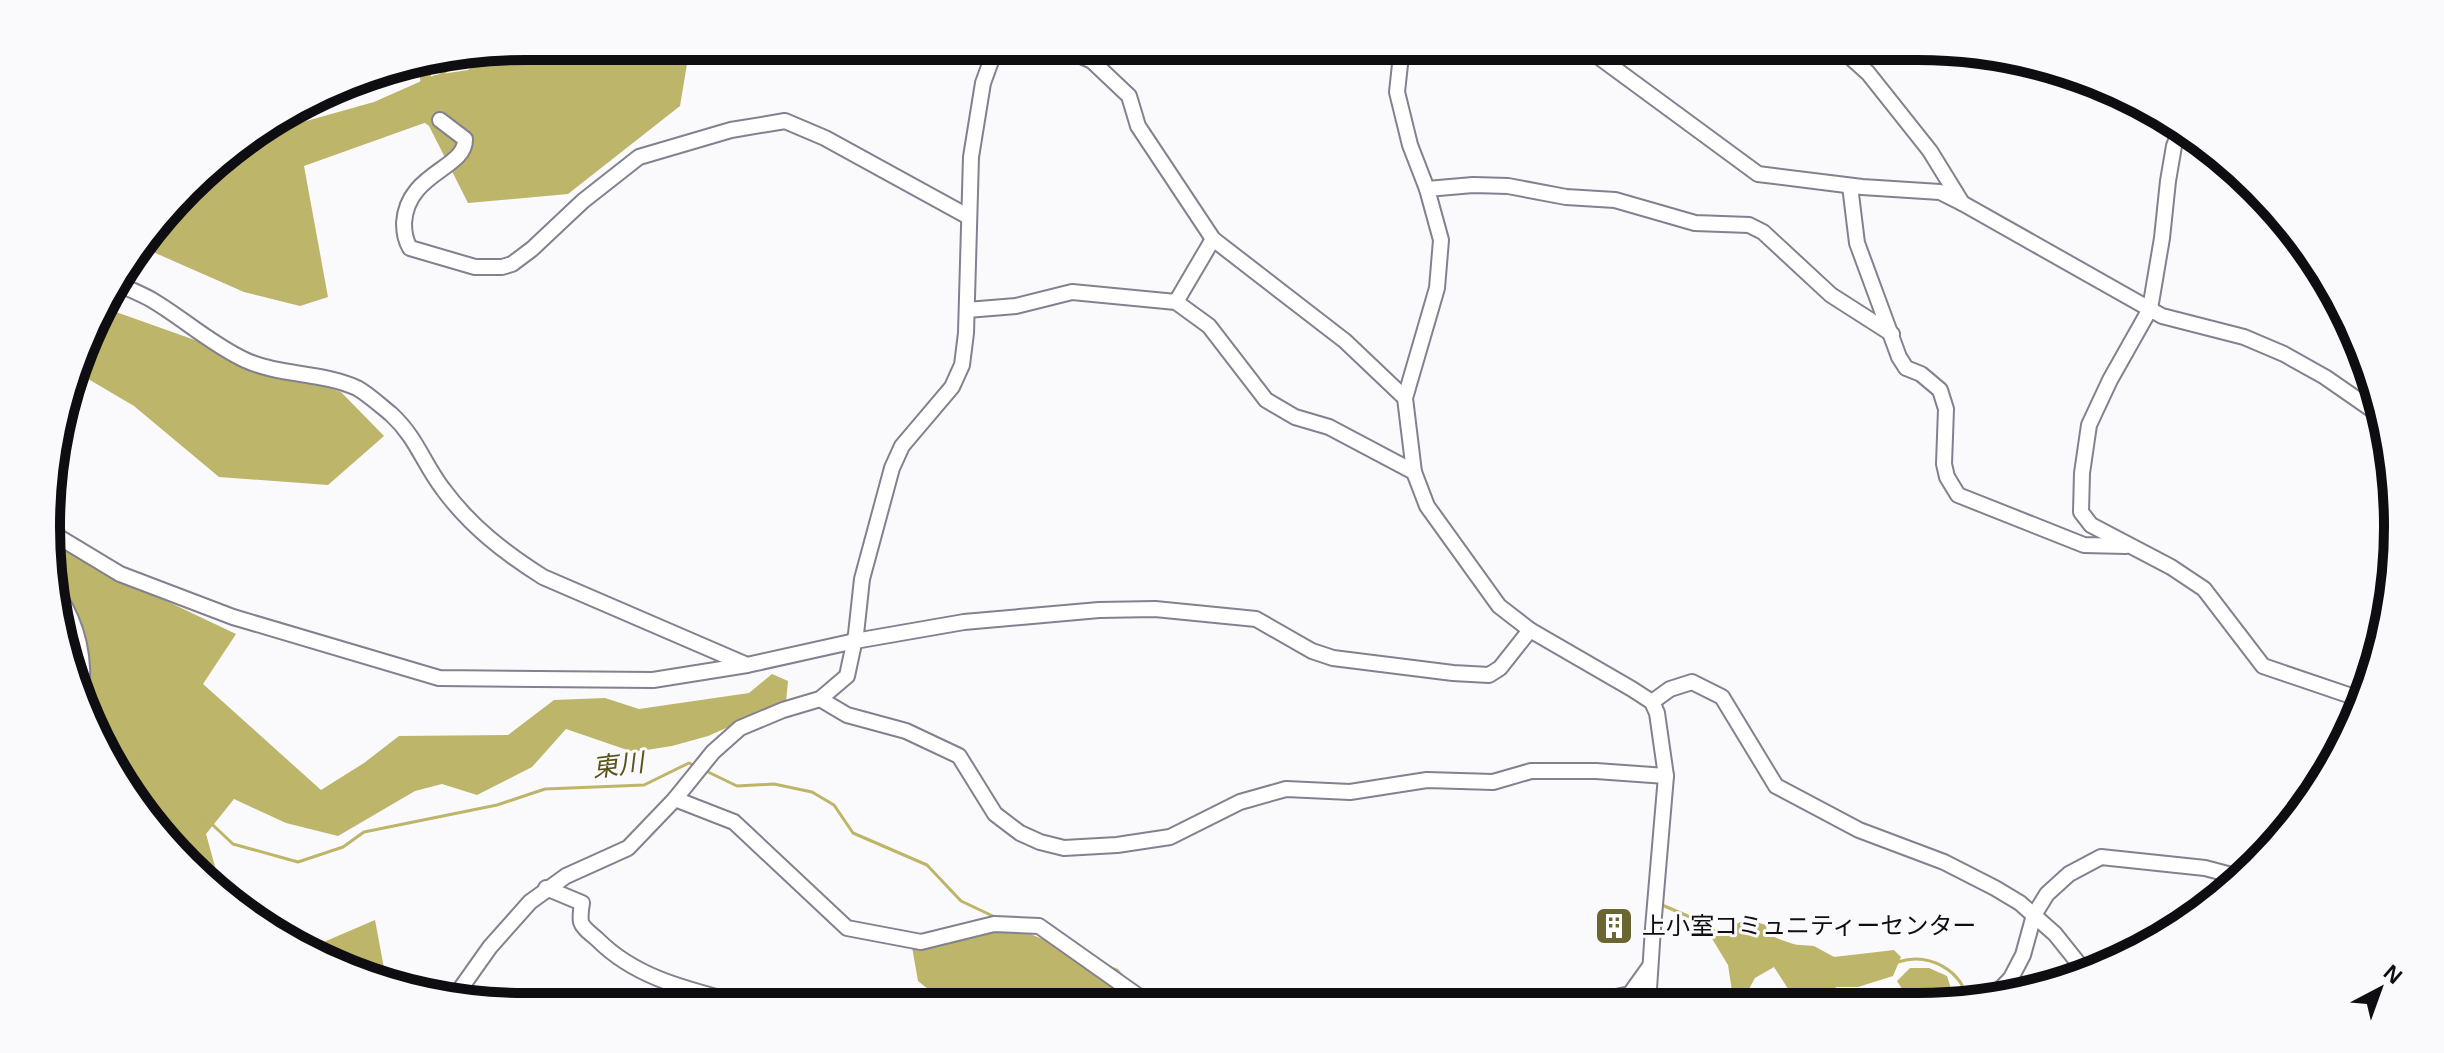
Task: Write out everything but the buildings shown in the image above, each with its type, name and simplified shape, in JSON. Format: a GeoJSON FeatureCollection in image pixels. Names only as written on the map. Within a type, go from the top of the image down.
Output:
{"type":"FeatureCollection","features":[{"type":"Feature","properties":{"kind":"street"},"geometry":{"type":"LineString","coordinates":[[461,988],[490,947],[530,902],[566,876],[628,848],[675,799],[713,752],[740,728],[820,699],[847,676],[855,641],[862,579],[892,468],[902,446],[952,387],[962,365],[967,310],[971,157],[983,83],[992,60]]}},
{"type":"Feature","properties":{"kind":"street"},"geometry":{"type":"LineString","coordinates":[[1090,60],[1129,96],[1138,126],[1213,239],[1345,341],[1405,398]]}},
{"type":"Feature","properties":{"kind":"street"},"geometry":{"type":"LineString","coordinates":[[1400,60],[1397,92],[1410,145],[1427,189],[1441,240],[1437,288],[1405,398],[1414,472],[1427,506],[1499,606],[1530,630],[1652,702],[1657,713],[1666,776],[1650,993]]}},
{"type":"Feature","properties":{"kind":"street"},"geometry":{"type":"LineString","coordinates":[[1612,60],[1758,174],[1850,186],[1940,192],[2162,316],[2244,337],[2284,354],[2368,407]]}},
{"type":"Feature","properties":{"kind":"street"},"geometry":{"type":"LineString","coordinates":[[1854,60],[1868,73],[1930,151],[1962,203]]}},
{"type":"Feature","properties":{"kind":"street"},"geometry":{"type":"LineString","coordinates":[[440,120],[461,133],[465,139],[464,148],[452,163],[425,179],[410,199],[404,224],[406,244],[410,248],[475,267],[488,269],[512,264],[583,201],[639,157],[731,130],[785,121],[825,138],[969,217]]}},
{"type":"Feature","properties":{"kind":"street"},"geometry":{"type":"LineString","coordinates":[[2178,139],[2168,181],[2150,309],[2089,425],[2082,473],[2081,512],[2091,525],[2133,546],[2204,589],[2263,666],[2351,696]]}},
{"type":"Feature","properties":{"kind":"street"},"geometry":{"type":"LineString","coordinates":[[1427,189],[1508,186],[1566,197],[1615,200],[1695,223],[1749,225],[1763,232],[1831,295],[1893,335]]}},
{"type":"Feature","properties":{"kind":"street"},"geometry":{"type":"LineString","coordinates":[[1850,186],[1857,243],[1899,357],[1906,368],[1921,374],[1940,390],[1946,409],[1944,464],[1947,477],[1958,495],[2084,545],[2133,546]]}},
{"type":"Feature","properties":{"kind":"street"},"geometry":{"type":"LineString","coordinates":[[1176,302],[1213,239]]}},
{"type":"Feature","properties":{"kind":"street"},"geometry":{"type":"LineString","coordinates":[[126,288],[151,300],[241,358],[263,368],[328,379],[358,389],[401,425],[418,444],[442,488],[478,529],[512,558],[543,577],[747,665]]}},
{"type":"Feature","properties":{"kind":"street"},"geometry":{"type":"LineString","coordinates":[[967,310],[1016,306],[1072,292],[1176,302],[1209,326],[1266,400],[1295,417],[1329,427],[1414,472]]}},
{"type":"Feature","properties":{"kind":"street"},"geometry":{"type":"LineString","coordinates":[[60,538],[120,574],[233,617],[439,678],[653,680],[747,665],[855,641],[964,622],[1099,610],[1155,609],[1256,619],[1312,651],[1333,658],[1489,675],[1500,668],[1530,630]]}},
{"type":"Feature","properties":{"kind":"street"},"geometry":{"type":"LineString","coordinates":[[68,611],[83,669]]}},
{"type":"Feature","properties":{"kind":"street"},"geometry":{"type":"LineString","coordinates":[[1652,702],[1670,689],[1692,682],[1708,688],[1722,697],[1776,786],[1859,830],[1944,862],[1995,888],[2034,915],[2055,934],[2079,964]]}},
{"type":"Feature","properties":{"kind":"street"},"geometry":{"type":"LineString","coordinates":[[820,699],[847,715],[906,731],[959,756],[995,814],[1020,833],[1064,848],[1117,845],[1170,837],[1240,802],[1286,789],[1350,792],[1427,780],[1493,782],[1531,771],[1596,771],[1666,776]]}},
{"type":"Feature","properties":{"kind":"street"},"geometry":{"type":"LineString","coordinates":[[675,799],[734,822],[847,928],[921,942],[994,924],[1039,926],[1134,993]]}},
{"type":"Feature","properties":{"kind":"street"},"geometry":{"type":"LineString","coordinates":[[2005,985],[2022,958],[2034,915],[2047,894],[2069,874],[2101,857],[2205,868],[2228,874]]}},
{"type":"Feature","properties":{"kind":"street"},"geometry":{"type":"LineString","coordinates":[[546,888],[582,903],[581,922],[584,927],[603,945],[644,973],[703,993]]}},
{"type":"Feature","properties":{"kind":"street"},"geometry":{"type":"LineString","coordinates":[[1631,993],[1650,966]]}},
{"type":"Feature","properties":{"kind":"shaded area"},"geometry":{"type":"Polygon","coordinates":[[[688,60],[680,106],[568,194],[468,203],[427,122],[304,166],[328,297],[300,306],[244,292],[151,250],[176,219],[219,176],[286,127],[374,102],[435,75],[468,70],[476,63],[496,61],[688,60]]]}},
{"type":"Feature","properties":{"kind":"shaded area"},"geometry":{"type":"Polygon","coordinates":[[[113,311],[341,392],[384,436],[328,485],[219,477],[134,406],[85,377],[113,311]]]}},
{"type":"Feature","properties":{"kind":"shaded area"},"geometry":{"type":"Polygon","coordinates":[[[60,541],[116,577],[236,634],[203,684],[321,790],[399,736],[508,735],[554,700],[605,698],[639,709],[749,693],[772,674],[788,681],[786,702],[708,736],[672,746],[633,752],[566,729],[532,767],[477,795],[442,784],[415,791],[338,836],[286,823],[234,799],[206,834],[218,876],[156,810],[122,760],[108,733],[76,647],[64,587],[60,541]]]}},
{"type":"Feature","properties":{"kind":"shaded area"},"geometry":{"type":"Polygon","coordinates":[[[1746,919],[1766,925],[1767,933],[1787,944],[1814,946],[1834,957],[1894,950],[1901,957],[1893,976],[1858,987],[1836,987],[1833,993],[1791,993],[1774,967],[1755,978],[1747,993],[1735,993],[1732,991],[1728,965],[1711,937],[1746,919]]]}},
{"type":"Feature","properties":{"kind":"shaded area"},"geometry":{"type":"Polygon","coordinates":[[[375,920],[384,970],[348,957],[318,944],[375,920]]]}},
{"type":"Feature","properties":{"kind":"shaded area"},"geometry":{"type":"Polygon","coordinates":[[[974,923],[1025,932],[1118,969],[1139,993],[933,993],[918,981],[912,947],[974,923]]]}},
{"type":"Feature","properties":{"kind":"shaded area"},"geometry":{"type":"Polygon","coordinates":[[[1910,968],[1929,968],[1947,976],[1952,992],[1905,993],[1897,981],[1910,968]]]}},
{"type":"Feature","properties":{"kind":"waterway"},"geometry":{"type":"LineString","coordinates":[[280,131],[326,129],[386,110],[414,87],[434,80],[452,66]]}},
{"type":"Feature","properties":{"kind":"waterway"},"geometry":{"type":"LineString","coordinates":[[425,71],[430,120]]}},
{"type":"Feature","properties":{"kind":"waterway","name":"東川"},"geometry":{"type":"LineString","coordinates":[[103,721],[233,844],[298,862],[343,847],[364,832],[497,805],[545,789],[644,785],[689,763],[695,766]]}},
{"type":"Feature","properties":{"kind":"waterway","name":"東川"},"geometry":{"type":"LineString","coordinates":[[706,771],[737,786],[774,784],[812,792],[834,805],[853,833],[927,865],[961,901],[997,918]]}},
{"type":"Feature","properties":{"kind":"waterway"},"geometry":{"type":"LineString","coordinates":[[1662,905],[1704,923],[1720,935],[1740,927],[1829,958],[1932,962],[1952,973],[1965,990]]}},
{"type":"Feature","properties":{"kind":"waterway","name":"東川"},"geometry":{"type":"LineString","coordinates":[[1053,944],[1066,954]]}},
{"type":"Feature","properties":{"kind":"waterway","name":"東川"},"geometry":{"type":"LineString","coordinates":[[1115,988],[1121,993]]}},
{"type":"Feature","properties":{"kind":"place","name":"上小室コミュニティーセンター"},"geometry":{"type":"Point","coordinates":[1614,926]}}]}
